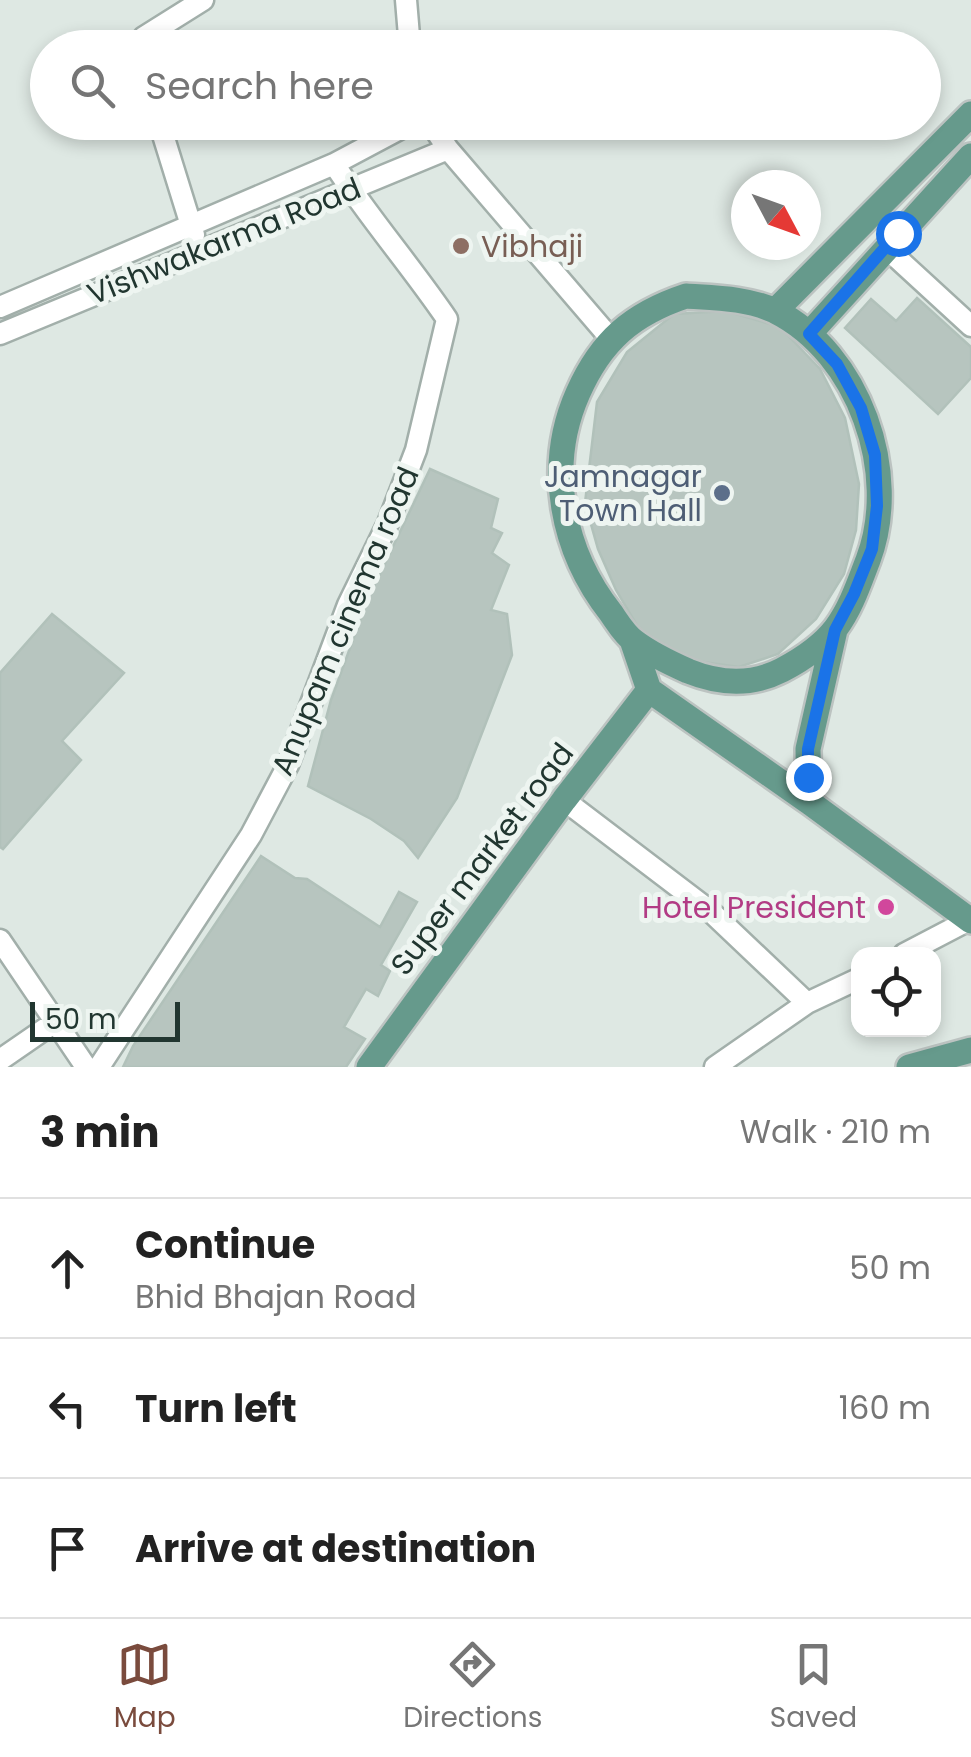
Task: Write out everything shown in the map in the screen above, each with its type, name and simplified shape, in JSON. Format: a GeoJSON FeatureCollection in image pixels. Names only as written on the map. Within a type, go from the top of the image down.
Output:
{"type":"FeatureCollection","features":[{"type":"Feature","properties":{"kind":"main road"},"geometry":{"type":"LineString","coordinates":[[775,312],[971,114]]}},
{"type":"Feature","properties":{"kind":"main road"},"geometry":{"type":"LineString","coordinates":[[809,334],[971,156]]}},
{"type":"Feature","properties":{"kind":"main road"},"geometry":{"type":"LineString","coordinates":[[809,802],[808,749],[835,630],[872,549],[877,506],[875,455],[861,408],[837,364],[809,334],[775,312],[750,302],[686,296],[652,308],[611,339],[589,368],[568,416],[560,478],[566,522],[579,564],[594,592],[632,640],[649,690],[970,920]]}},
{"type":"Feature","properties":{"kind":"main road"},"geometry":{"type":"LineString","coordinates":[[632,640],[674,665],[709,679],[770,676],[798,662],[835,630]]}},
{"type":"Feature","properties":{"kind":"main road","name":"Super market road"},"geometry":{"type":"LineString","coordinates":[[369,1067],[649,690]]}},
{"type":"Feature","properties":{"kind":"main road"},"geometry":{"type":"LineString","coordinates":[[909,1067],[971,1050]]}},
{"type":"Feature","properties":{"kind":"street"},"geometry":{"type":"LineString","coordinates":[[155,30],[203,0]]}},
{"type":"Feature","properties":{"kind":"street"},"geometry":{"type":"LineString","coordinates":[[406,0],[408,30]]}},
{"type":"Feature","properties":{"kind":"street"},"geometry":{"type":"LineString","coordinates":[[164,140],[199,250]]}},
{"type":"Feature","properties":{"kind":"street","name":"Vishwakarma Road"},"geometry":{"type":"LineString","coordinates":[[0,307],[334,164],[379,140]]}},
{"type":"Feature","properties":{"kind":"street"},"geometry":{"type":"LineString","coordinates":[[442,140],[611,339]]}},
{"type":"Feature","properties":{"kind":"street","name":"Vishwakarma Road"},"geometry":{"type":"LineString","coordinates":[[0,334],[448,149]]}},
{"type":"Feature","properties":{"kind":"street","name":"Anupam cinema road"},"geometry":{"type":"LineString","coordinates":[[99,1067],[251,835],[288,765],[348,605],[388,523],[416,450],[447,319],[334,164]]}},
{"type":"Feature","properties":{"kind":"street"},"geometry":{"type":"LineString","coordinates":[[886,248],[971,326]]}},
{"type":"Feature","properties":{"kind":"street"},"geometry":{"type":"LineString","coordinates":[[564,800],[710,911],[807,1003]]}},
{"type":"Feature","properties":{"kind":"street"},"geometry":{"type":"LineString","coordinates":[[918,947],[970,920]]}},
{"type":"Feature","properties":{"kind":"street"},"geometry":{"type":"LineString","coordinates":[[0,940],[86,1067]]}},
{"type":"Feature","properties":{"kind":"street"},"geometry":{"type":"LineString","coordinates":[[714,1067],[807,1003],[851,981]]}},
{"type":"Feature","properties":{"kind":"street"},"geometry":{"type":"LineString","coordinates":[[0,1060],[55,1022]]}},
{"type":"Feature","properties":{"kind":"building"},"geometry":{"type":"Polygon","coordinates":[[[917,298],[971,347],[971,378],[938,414],[845,328],[871,299],[896,321],[917,298]]]}},
{"type":"Feature","properties":{"kind":"building","name":"Jamnagar Town Hall"},"geometry":{"type":"Polygon","coordinates":[[[726,311],[780,327],[820,369],[845,418],[859,484],[856,530],[844,574],[816,619],[778,654],[739,667],[689,660],[642,634],[598,549],[585,503],[597,402],[627,352],[674,314],[726,311]]]}},
{"type":"Feature","properties":{"kind":"building"},"geometry":{"type":"Polygon","coordinates":[[[430,469],[498,499],[491,528],[502,533],[492,553],[509,565],[491,610],[507,614],[512,655],[457,798],[418,858],[404,841],[371,819],[308,786],[331,700],[368,599],[430,469]]]}},
{"type":"Feature","properties":{"kind":"building"},"geometry":{"type":"Polygon","coordinates":[[[52,614],[124,673],[62,741],[81,760],[3,849],[0,673],[52,614]]]}},
{"type":"Feature","properties":{"kind":"building"},"geometry":{"type":"Polygon","coordinates":[[[261,856],[295,878],[307,879],[380,927],[399,892],[417,902],[381,965],[390,971],[378,996],[366,989],[344,1027],[365,1039],[346,1067],[123,1067],[133,1046],[261,856]]]}},
{"type":"Feature","properties":{"kind":"place","name":"Vibhaji"},"geometry":{"type":"Point","coordinates":[461,246]}},
{"type":"Feature","properties":{"kind":"place","name":"Jamnagar Town Hall"},"geometry":{"type":"Point","coordinates":[722,493]}},
{"type":"Feature","properties":{"kind":"place","name":"Hotel President"},"geometry":{"type":"Point","coordinates":[886,907]}},
{"type":"Feature","properties":{"kind":"route"},"geometry":{"type":"LineString","coordinates":[[808,777],[808,749],[835,630],[872,549],[877,506],[875,455],[861,408],[837,364],[809,334],[898,233]]}}]}
